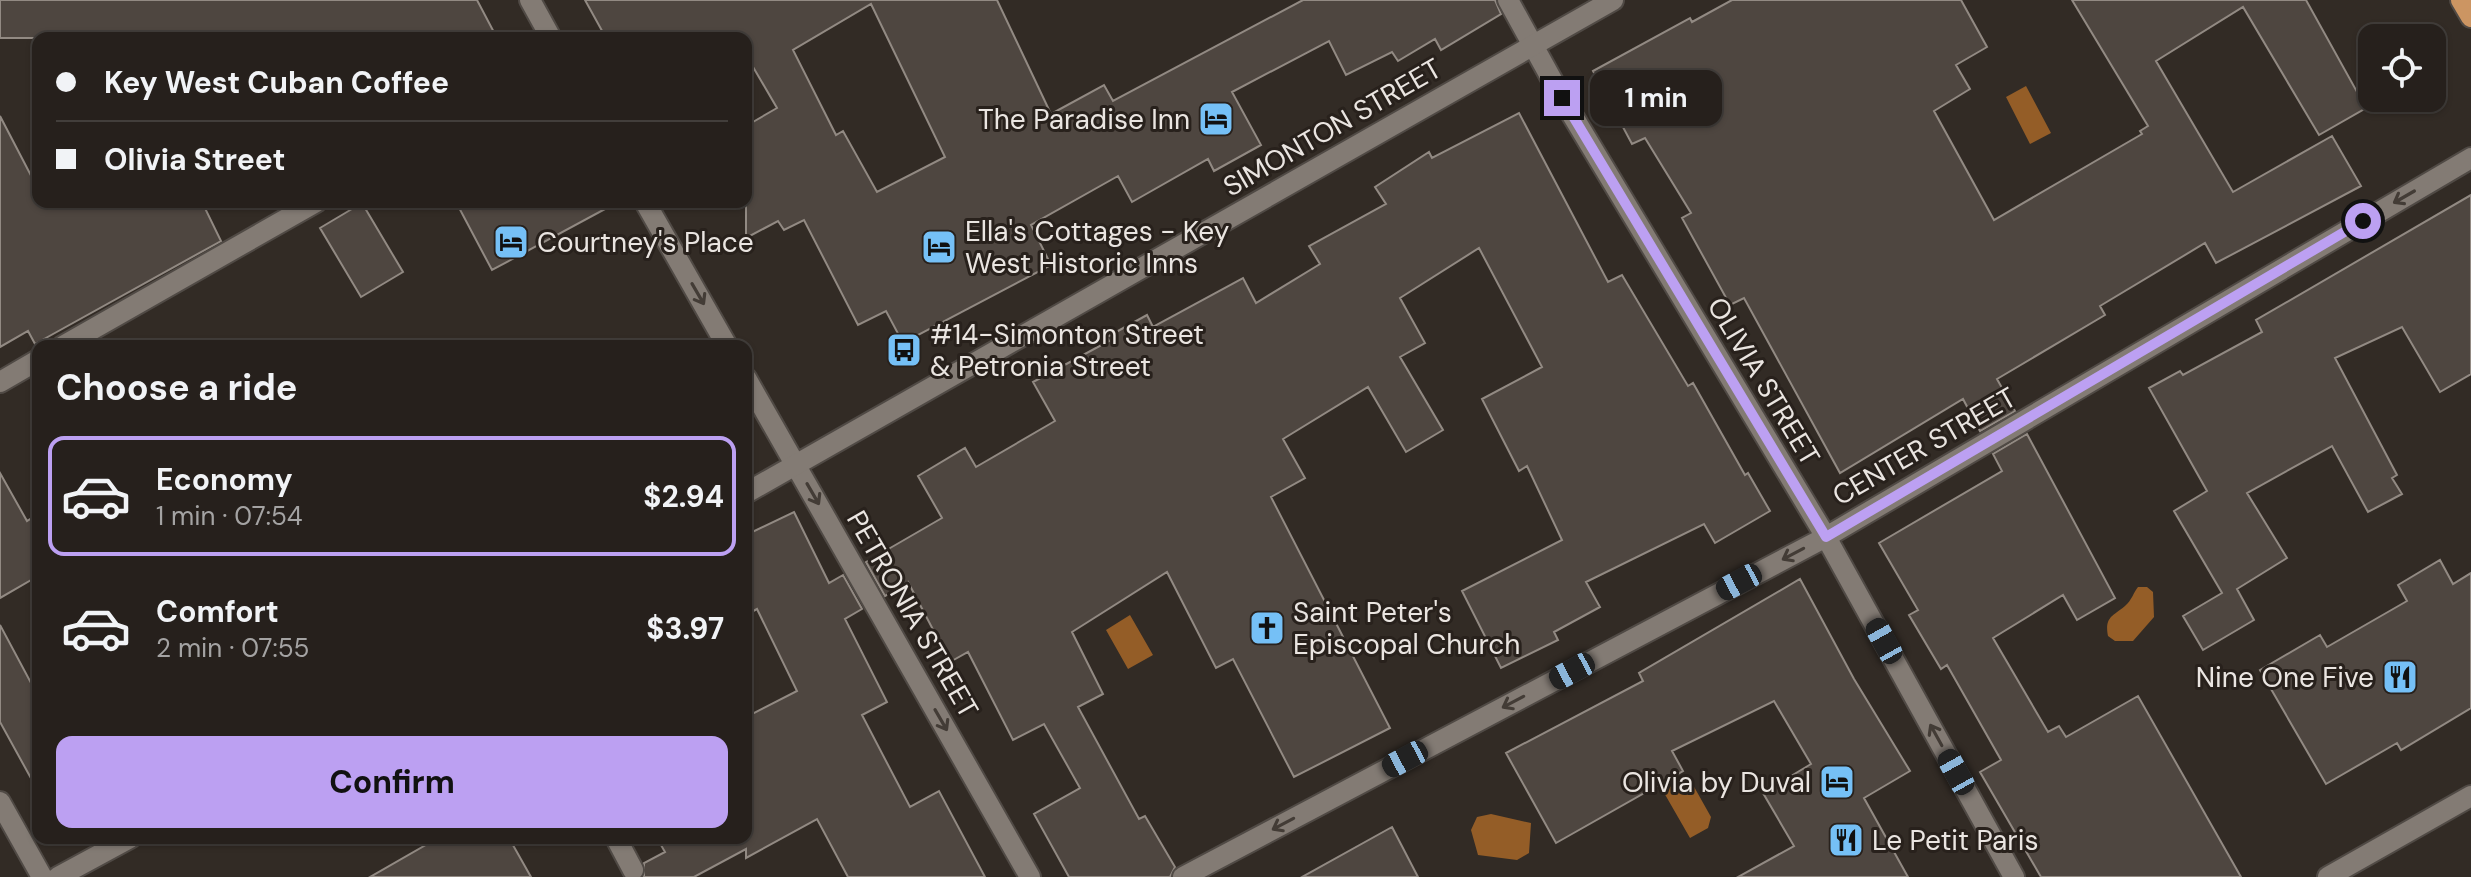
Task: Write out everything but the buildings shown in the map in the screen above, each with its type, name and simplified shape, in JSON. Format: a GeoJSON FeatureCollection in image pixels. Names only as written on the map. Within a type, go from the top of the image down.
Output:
{"type":"FeatureCollection","features":[{"type":"Feature","properties":{"kind":"main road"},"geometry":{"type":"LineString","coordinates":[[2461,0],[2471,17]]}},
{"type":"Feature","properties":{"kind":"street"},"geometry":{"type":"LineString","coordinates":[[530,0],[548,32]]}},
{"type":"Feature","properties":{"kind":"street","name":"OLIVIA STREET"},"geometry":{"type":"LineString","coordinates":[[1508,0],[1826,537],[2014,877]]}},
{"type":"Feature","properties":{"kind":"street","name":"SIMONTON STREET"},"geometry":{"type":"LineString","coordinates":[[752,489],[1613,0]]}},
{"type":"Feature","properties":{"kind":"street","name":"CENTER STREET"},"geometry":{"type":"LineString","coordinates":[[1183,877],[1826,537],[2471,158]]}},
{"type":"Feature","properties":{"kind":"street"},"geometry":{"type":"LineString","coordinates":[[74,340],[305,208]]}},
{"type":"Feature","properties":{"kind":"street"},"geometry":{"type":"LineString","coordinates":[[648,208],[724,340]]}},
{"type":"Feature","properties":{"kind":"street"},"geometry":{"type":"LineString","coordinates":[[0,382],[32,363]]}},
{"type":"Feature","properties":{"kind":"street","name":"PETRONIA STREET"},"geometry":{"type":"LineString","coordinates":[[752,389],[1030,877]]}},
{"type":"Feature","properties":{"kind":"street"},"geometry":{"type":"LineString","coordinates":[[2328,877],[2471,796]]}},
{"type":"Feature","properties":{"kind":"street"},"geometry":{"type":"LineString","coordinates":[[0,802],[42,877]]}},
{"type":"Feature","properties":{"kind":"street"},"geometry":{"type":"LineString","coordinates":[[58,877],[119,844]]}},
{"type":"Feature","properties":{"kind":"street"},"geometry":{"type":"LineString","coordinates":[[619,844],[633,870]]}},
{"type":"Feature","properties":{"kind":"shaded area"},"geometry":{"type":"Polygon","coordinates":[[[2026,86],[2051,133],[2030,144],[2006,97],[2026,86]]]}},
{"type":"Feature","properties":{"kind":"shaded area"},"geometry":{"type":"Polygon","coordinates":[[[2138,587],[2147,587],[2153,592],[2154,617],[2133,641],[2115,641],[2108,636],[2107,624],[2128,603],[2138,587]]]}},
{"type":"Feature","properties":{"kind":"shaded area"},"geometry":{"type":"Polygon","coordinates":[[[1130,615],[1153,655],[1128,669],[1106,630],[1130,615]]]}},
{"type":"Feature","properties":{"kind":"shaded area"},"geometry":{"type":"Polygon","coordinates":[[[1688,776],[1711,817],[1708,828],[1690,838],[1663,791],[1688,776]]]}},
{"type":"Feature","properties":{"kind":"shaded area"},"geometry":{"type":"Polygon","coordinates":[[[1491,814],[1531,823],[1529,853],[1517,860],[1478,855],[1471,830],[1477,817],[1491,814]]]}},
{"type":"Feature","properties":{"kind":"place","name":"The Paradise Inn"},"geometry":{"type":"Point","coordinates":[1216,119]}},
{"type":"Feature","properties":{"kind":"place","name":"Courtney's Place"},"geometry":{"type":"Point","coordinates":[511,242]}},
{"type":"Feature","properties":{"kind":"place","name":"Ella's Cottages - Key West Historic Inns"},"geometry":{"type":"Point","coordinates":[939,247]}},
{"type":"Feature","properties":{"kind":"place","name":"#14-Simonton Street & Petronia Street"},"geometry":{"type":"Point","coordinates":[904,350]}},
{"type":"Feature","properties":{"kind":"place","name":"Saint Peter's Episcopal Church"},"geometry":{"type":"Point","coordinates":[1267,628]}},
{"type":"Feature","properties":{"kind":"place","name":"Nine One Five"},"geometry":{"type":"Point","coordinates":[2400,677]}},
{"type":"Feature","properties":{"kind":"place","name":"Olivia by Duval"},"geometry":{"type":"Point","coordinates":[1837,782]}},
{"type":"Feature","properties":{"kind":"place","name":"Le Petit Paris"},"geometry":{"type":"Point","coordinates":[1846,840]}},
{"type":"Feature","properties":{"kind":"route"},"geometry":{"type":"LineString","coordinates":[[1562,98],[1826,537],[2363,221]]}}]}
